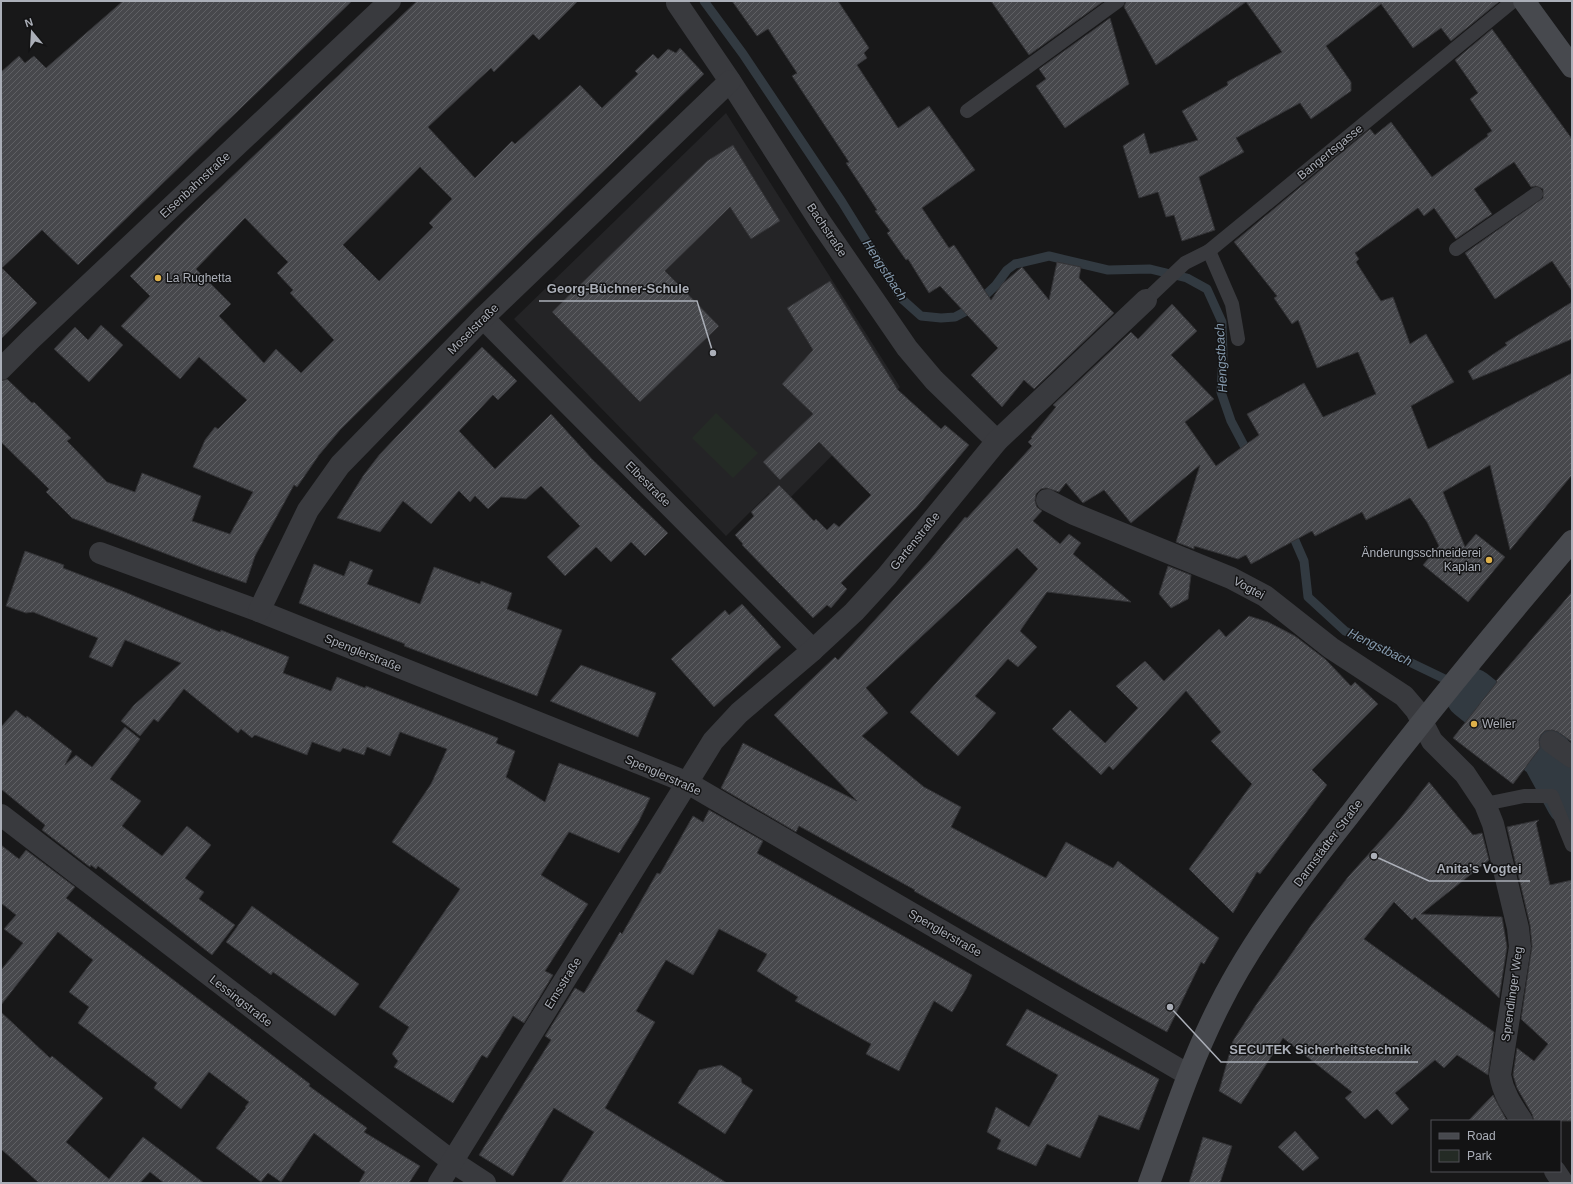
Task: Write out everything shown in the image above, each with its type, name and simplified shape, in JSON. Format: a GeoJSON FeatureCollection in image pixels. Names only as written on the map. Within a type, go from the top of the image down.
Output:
{"type":"FeatureCollection","features":[{"type":"Feature","properties":{"kind":"street","name":"Eisenbahnstraße"},"geometry":{"type":"LineString","coordinates":[[1,369],[36,334],[390,1]]}},
{"type":"Feature","properties":{"kind":"street"},"geometry":{"type":"LineString","coordinates":[[1524,1],[1572,67]]}},
{"type":"Feature","properties":{"kind":"street","name":"Bachstraße"},"geometry":{"type":"LineString","coordinates":[[677,3],[730,81],[824,226],[907,348],[934,380],[997,441]]}},
{"type":"Feature","properties":{"kind":"street","name":"Moselstraße"},"geometry":{"type":"LineString","coordinates":[[259,611],[308,510],[340,466],[483,318],[730,81]]}},
{"type":"Feature","properties":{"kind":"street","name":"Gartenstraße"},"geometry":{"type":"LineString","coordinates":[[686,782],[713,741],[726,726],[854,612],[887,576],[997,441],[1146,300]]}},
{"type":"Feature","properties":{"kind":"street","name":"Elbestraße"},"geometry":{"type":"LineString","coordinates":[[483,318],[813,650]]}},
{"type":"Feature","properties":{"kind":"street","name":"Vogtei"},"geometry":{"type":"LineString","coordinates":[[1047,500],[1074,514],[1231,578],[1265,596],[1331,648],[1404,696],[1416,710],[1421,721]]}},
{"type":"Feature","properties":{"kind":"street","name":"Darmstädter Straße"},"geometry":{"type":"LineString","coordinates":[[1149,1183],[1188,1074],[1219,1006],[1264,929],[1318,855],[1421,721],[1572,541]]}},
{"type":"Feature","properties":{"kind":"street","name":"Spenglerstraße"},"geometry":{"type":"LineString","coordinates":[[100,554],[259,611],[686,782],[1188,1074]]}},
{"type":"Feature","properties":{"kind":"street","name":"Sprendlinger Weg"},"geometry":{"type":"LineString","coordinates":[[1421,721],[1432,741],[1465,774],[1485,804],[1493,824],[1518,928],[1520,947],[1500,1076],[1502,1087],[1508,1101],[1521,1120]]}},
{"type":"Feature","properties":{"kind":"street"},"geometry":{"type":"LineString","coordinates":[[1551,742],[1572,757]]}},
{"type":"Feature","properties":{"kind":"street","name":"Emsstraße"},"geometry":{"type":"LineString","coordinates":[[439,1183],[686,782]]}},
{"type":"Feature","properties":{"kind":"street","name":"Lessingstraße"},"geometry":{"type":"LineString","coordinates":[[1,815],[453,1162],[485,1183]]}},
{"type":"Feature","properties":{"kind":"street"},"geometry":{"type":"LineString","coordinates":[[1556,1172],[1563,1183]]}},
{"type":"Feature","properties":{"kind":"lane"},"geometry":{"type":"LineString","coordinates":[[967,111],[1118,1]]}},
{"type":"Feature","properties":{"kind":"lane","name":"Bangertsgasse"},"geometry":{"type":"LineString","coordinates":[[1146,300],[1185,263],[1209,251],[1513,1]]}},
{"type":"Feature","properties":{"kind":"lane"},"geometry":{"type":"LineString","coordinates":[[1456,249],[1536,194]]}},
{"type":"Feature","properties":{"kind":"lane"},"geometry":{"type":"LineString","coordinates":[[1209,251],[1232,304],[1238,339]]}},
{"type":"Feature","properties":{"kind":"lane"},"geometry":{"type":"LineString","coordinates":[[1485,804],[1524,796],[1552,796],[1572,846]]}},
{"type":"Feature","properties":{"kind":"shaded area"},"geometry":{"type":"Polygon","coordinates":[[[726,113],[900,387],[782,506],[769,493],[726,536],[514,319],[726,113]]]}},
{"type":"Feature","properties":{"kind":"green space"},"geometry":{"type":"Polygon","coordinates":[[[716,413],[758,453],[733,478],[692,438],[716,413]]]}},
{"type":"Feature","properties":{"kind":"building"},"geometry":{"type":"Polygon","coordinates":[[[123,1],[352,1],[78,265],[42,230],[2,268],[37,303],[1,339],[1,72],[19,56],[25,63],[34,56],[46,68],[123,1]]]}},
{"type":"Feature","properties":{"kind":"building"},"geometry":{"type":"Polygon","coordinates":[[[417,1],[578,1],[539,40],[533,34],[494,72],[491,68],[428,127],[475,178],[512,141],[515,144],[580,85],[602,108],[638,74],[635,71],[653,54],[658,59],[668,49],[676,53],[680,48],[704,74],[529,243],[340,430],[319,455],[297,487],[294,485],[255,556],[246,583],[72,518],[46,492],[49,489],[1,442],[1,381],[7,379],[32,403],[34,402],[71,438],[67,441],[107,482],[135,492],[142,473],[201,496],[192,521],[230,534],[253,492],[193,467],[205,440],[215,427],[218,429],[247,400],[199,357],[180,379],[121,326],[150,296],[130,276],[184,222],[417,1]],[[420,167],[343,245],[379,281],[433,227],[429,223],[452,199],[420,167]],[[245,218],[196,269],[231,304],[219,316],[264,363],[276,349],[301,373],[334,340],[290,293],[293,290],[277,273],[288,262],[245,218]]]}},
{"type":"Feature","properties":{"kind":"building"},"geometry":{"type":"Polygon","coordinates":[[[732,1],[838,1],[869,48],[864,53],[867,58],[857,65],[898,128],[929,106],[975,170],[922,208],[949,248],[954,245],[991,300],[1002,284],[1022,267],[1049,300],[1057,262],[1081,267],[1079,278],[1114,313],[1034,389],[1024,380],[1002,407],[971,375],[998,348],[940,286],[929,293],[908,259],[906,260],[887,233],[890,231],[875,211],[877,210],[846,163],[849,162],[792,76],[797,73],[768,29],[757,36],[732,1]]]}},
{"type":"Feature","properties":{"kind":"building"},"geometry":{"type":"Polygon","coordinates":[[[991,1],[1104,1],[1029,55],[991,1]]]}},
{"type":"Feature","properties":{"kind":"building"},"geometry":{"type":"Polygon","coordinates":[[[1126,1],[1500,1],[1451,41],[1441,28],[1413,48],[1381,4],[1326,46],[1351,82],[1351,91],[1311,119],[1300,103],[1236,138],[1244,152],[1199,177],[1215,230],[1182,241],[1174,215],[1166,217],[1158,192],[1139,198],[1123,146],[1144,133],[1150,154],[1198,140],[1182,111],[1228,85],[1227,82],[1282,52],[1246,2],[1156,65],[1124,7],[1126,1]]]}},
{"type":"Feature","properties":{"kind":"building"},"geometry":{"type":"Polygon","coordinates":[[[1110,18],[1129,84],[1065,128],[1036,86],[1046,79],[1039,69],[1110,18]]]}},
{"type":"Feature","properties":{"kind":"building"},"geometry":{"type":"Polygon","coordinates":[[[1492,29],[1572,139],[1572,291],[1552,261],[1495,299],[1465,253],[1543,198],[1543,189],[1536,186],[1531,187],[1514,162],[1474,189],[1492,214],[1456,239],[1434,208],[1424,216],[1418,208],[1355,253],[1359,259],[1356,262],[1381,301],[1393,297],[1410,344],[1426,334],[1454,382],[1411,406],[1428,449],[1572,373],[1572,475],[1510,550],[1490,465],[1443,492],[1465,547],[1476,534],[1505,557],[1468,602],[1423,565],[1439,546],[1427,522],[1410,498],[1366,520],[1362,512],[1315,536],[1312,531],[1251,564],[1246,555],[1238,559],[1194,546],[1194,549],[1176,542],[1200,465],[1131,523],[1104,490],[1083,503],[1066,483],[1059,492],[1046,488],[1041,489],[1036,494],[1035,501],[1037,507],[1042,511],[1033,521],[1060,544],[1069,534],[1081,543],[1073,554],[1131,602],[1047,592],[1020,631],[1037,647],[1018,667],[1008,659],[975,696],[996,713],[958,756],[910,712],[1038,569],[1017,548],[866,688],[888,713],[862,736],[924,787],[961,807],[951,827],[1046,878],[1066,842],[1113,868],[1118,861],[1219,938],[1204,964],[1201,962],[1167,1032],[1085,988],[914,891],[915,890],[799,826],[796,832],[721,788],[743,743],[857,801],[774,715],[835,657],[838,660],[930,560],[965,517],[967,518],[1032,446],[1028,442],[1056,407],[1053,405],[1131,332],[1138,339],[1172,304],[1197,331],[1171,355],[1214,399],[1185,422],[1216,466],[1259,435],[1247,414],[1304,383],[1323,417],[1376,394],[1358,352],[1317,368],[1298,320],[1292,324],[1274,298],[1277,296],[1234,242],[1370,129],[1375,135],[1391,122],[1432,177],[1488,136],[1487,134],[1492,131],[1470,99],[1478,93],[1455,60],[1492,29]]]}},
{"type":"Feature","properties":{"kind":"building"},"geometry":{"type":"Polygon","coordinates":[[[733,145],[780,221],[751,239],[730,207],[665,271],[719,326],[640,402],[552,312],[707,161],[733,145]]]}},
{"type":"Feature","properties":{"kind":"building"},"geometry":{"type":"Polygon","coordinates":[[[830,281],[898,390],[941,429],[945,425],[969,445],[916,508],[841,583],[847,589],[831,608],[827,605],[813,618],[742,545],[743,544],[735,535],[754,516],[751,512],[779,485],[814,521],[816,519],[827,530],[834,523],[839,527],[871,495],[819,442],[780,480],[763,462],[813,414],[782,384],[813,350],[787,308],[830,281]]]}},
{"type":"Feature","properties":{"kind":"building"},"geometry":{"type":"Polygon","coordinates":[[[1572,302],[1572,339],[1473,380],[1468,371],[1507,345],[1505,343],[1572,302]]]}},
{"type":"Feature","properties":{"kind":"building"},"geometry":{"type":"Polygon","coordinates":[[[101,325],[123,345],[89,382],[54,349],[75,327],[88,340],[101,325]]]}},
{"type":"Feature","properties":{"kind":"building"},"geometry":{"type":"Polygon","coordinates":[[[482,347],[517,381],[498,400],[493,395],[459,431],[495,469],[551,414],[592,459],[668,533],[645,556],[631,542],[611,562],[596,547],[565,576],[547,557],[580,526],[541,486],[526,499],[501,497],[488,509],[475,496],[470,502],[459,491],[431,524],[403,501],[380,532],[337,518],[363,476],[380,454],[482,347]]]}},
{"type":"Feature","properties":{"kind":"building"},"geometry":{"type":"Polygon","coordinates":[[[25,551],[64,565],[63,568],[220,632],[221,630],[289,657],[283,673],[331,691],[337,677],[365,688],[366,686],[498,738],[496,743],[515,751],[506,777],[545,802],[559,763],[650,798],[638,823],[619,853],[569,832],[541,875],[588,904],[545,971],[553,975],[524,1023],[513,1016],[487,1058],[482,1055],[453,1103],[394,1067],[398,1061],[392,1054],[409,1027],[379,1007],[460,889],[392,842],[431,784],[447,749],[400,732],[390,756],[367,747],[364,755],[343,748],[340,752],[312,742],[307,755],[255,735],[252,738],[241,729],[238,733],[184,689],[158,722],[154,719],[140,736],[121,721],[134,705],[181,663],[125,640],[112,667],[89,657],[98,638],[33,612],[26,613],[6,606],[25,551]]]}},
{"type":"Feature","properties":{"kind":"building"},"geometry":{"type":"Polygon","coordinates":[[[350,561],[373,570],[367,584],[420,604],[434,567],[480,584],[481,581],[512,593],[507,609],[562,630],[537,696],[404,646],[405,644],[299,603],[314,564],[344,576],[350,561]]]}},
{"type":"Feature","properties":{"kind":"building"},"geometry":{"type":"Polygon","coordinates":[[[1168,566],[1191,575],[1188,599],[1171,608],[1159,594],[1168,566]]]}},
{"type":"Feature","properties":{"kind":"building"},"geometry":{"type":"Polygon","coordinates":[[[1572,592],[1572,742],[1558,732],[1552,730],[1545,731],[1539,740],[1540,748],[1513,784],[1453,738],[1497,682],[1496,681],[1572,592]]]}},
{"type":"Feature","properties":{"kind":"building"},"geometry":{"type":"Polygon","coordinates":[[[742,604],[781,647],[714,707],[671,659],[725,610],[729,615],[742,604]]]}},
{"type":"Feature","properties":{"kind":"building"},"geometry":{"type":"Polygon","coordinates":[[[1249,616],[1268,622],[1295,636],[1325,659],[1351,686],[1355,682],[1378,704],[1312,770],[1327,785],[1260,874],[1257,872],[1233,913],[1189,869],[1252,784],[1211,741],[1221,732],[1186,691],[1113,770],[1109,766],[1101,775],[1052,729],[1070,710],[1105,743],[1138,708],[1116,686],[1145,661],[1164,681],[1219,629],[1226,637],[1249,616]]]}},
{"type":"Feature","properties":{"kind":"building"},"geometry":{"type":"Polygon","coordinates":[[[581,665],[656,693],[638,737],[550,701],[581,665]]]}},
{"type":"Feature","properties":{"kind":"building"},"geometry":{"type":"Polygon","coordinates":[[[16,710],[26,718],[27,716],[72,751],[65,765],[76,755],[92,767],[125,727],[140,739],[110,779],[141,801],[122,826],[162,856],[187,826],[211,845],[185,878],[204,892],[199,899],[235,925],[212,955],[98,866],[96,869],[91,865],[90,867],[42,830],[45,825],[1,789],[1,727],[16,710]]]}},
{"type":"Feature","properties":{"kind":"building"},"geometry":{"type":"Polygon","coordinates":[[[1429,782],[1473,835],[1482,833],[1489,860],[1421,914],[1502,917],[1507,947],[1499,998],[1415,917],[1412,920],[1394,902],[1364,939],[1494,1032],[1488,1075],[1457,1055],[1444,1068],[1435,1060],[1395,1093],[1409,1109],[1392,1125],[1377,1109],[1365,1119],[1345,1098],[1352,1092],[1283,1038],[1241,1104],[1219,1091],[1233,1041],[1254,1008],[1312,924],[1348,877],[1400,819],[1429,782]]]}},
{"type":"Feature","properties":{"kind":"building"},"geometry":{"type":"Polygon","coordinates":[[[709,810],[763,841],[757,853],[972,975],[966,989],[952,1012],[934,1001],[899,1071],[866,1054],[871,1044],[795,1001],[798,997],[757,971],[767,954],[719,929],[693,975],[666,960],[636,1011],[655,1022],[605,1108],[727,1183],[561,1183],[594,1132],[554,1108],[513,1176],[479,1155],[551,1040],[545,1036],[575,988],[584,993],[620,932],[622,934],[657,873],[660,874],[693,816],[703,822],[709,810]]]}},
{"type":"Feature","properties":{"kind":"building"},"geometry":{"type":"Polygon","coordinates":[[[1539,820],[1536,823],[1550,885],[1572,880],[1572,1121],[1534,1120],[1532,1114],[1517,1088],[1513,1075],[1517,1048],[1534,1061],[1548,1044],[1521,1019],[1532,946],[1530,925],[1507,827],[1539,820]]]}},
{"type":"Feature","properties":{"kind":"building"},"geometry":{"type":"Polygon","coordinates":[[[1,845],[19,859],[26,850],[75,887],[66,898],[310,1084],[309,1086],[367,1128],[364,1132],[420,1166],[409,1183],[359,1183],[365,1172],[314,1133],[281,1182],[268,1173],[261,1182],[216,1148],[249,1102],[209,1072],[181,1109],[154,1088],[157,1083],[78,1023],[89,1007],[69,992],[93,960],[58,932],[1,1005],[1,970],[23,943],[4,929],[16,915],[1,903],[1,845]]]}},
{"type":"Feature","properties":{"kind":"building"},"geometry":{"type":"Polygon","coordinates":[[[252,906],[359,984],[335,1016],[273,972],[271,975],[226,942],[252,906]]]}},
{"type":"Feature","properties":{"kind":"building"},"geometry":{"type":"Polygon","coordinates":[[[1027,1009],[1159,1079],[1139,1130],[1099,1115],[1080,1158],[1047,1144],[1036,1166],[997,1149],[1001,1140],[987,1132],[996,1107],[1029,1127],[1058,1075],[1006,1045],[1027,1009]]]}},
{"type":"Feature","properties":{"kind":"building"},"geometry":{"type":"Polygon","coordinates":[[[1,1012],[50,1058],[52,1056],[103,1098],[66,1142],[109,1179],[143,1137],[204,1183],[164,1183],[150,1172],[140,1183],[39,1183],[1,1149],[1,1012]]]}},
{"type":"Feature","properties":{"kind":"building"},"geometry":{"type":"Polygon","coordinates":[[[721,1065],[741,1078],[742,1083],[753,1090],[725,1134],[678,1103],[699,1070],[721,1065]]]}},
{"type":"Feature","properties":{"kind":"building"},"geometry":{"type":"Polygon","coordinates":[[[1493,1095],[1506,1120],[1469,1120],[1493,1095]]]}},
{"type":"Feature","properties":{"kind":"building"},"geometry":{"type":"Polygon","coordinates":[[[1295,1131],[1319,1158],[1303,1171],[1278,1147],[1295,1131]]]}},
{"type":"Feature","properties":{"kind":"building"},"geometry":{"type":"Polygon","coordinates":[[[1203,1137],[1232,1146],[1220,1183],[1189,1183],[1203,1137]]]}},
{"type":"Feature","properties":{"kind":"waterway","name":"Hengstbach"},"geometry":{"type":"LineString","coordinates":[[704,1],[743,54],[842,202],[902,299],[921,316],[941,318],[955,317],[972,308],[996,285],[1007,270],[1015,264],[1049,256],[1108,270],[1150,269],[1187,278],[1207,289],[1222,322],[1223,356],[1221,392],[1231,421],[1249,455]]}},
{"type":"Feature","properties":{"kind":"waterway","name":"Hengstbach"},"geometry":{"type":"LineString","coordinates":[[1290,529],[1304,561],[1308,597],[1345,631],[1451,682],[1471,694]]}},
{"type":"Feature","properties":{"kind":"waterway","name":"Hengstbach"},"geometry":{"type":"LineString","coordinates":[[1471,694],[1547,755],[1572,801]]}},
{"type":"Feature","properties":{"kind":"place","name":"La Rughetta"},"geometry":{"type":"Point","coordinates":[158,278]}},
{"type":"Feature","properties":{"kind":"place","name":"Georg-Büchner-Schule"},"geometry":{"type":"Point","coordinates":[713,353]}},
{"type":"Feature","properties":{"kind":"place","name":"Änderungsschneiderei Kaplan"},"geometry":{"type":"Point","coordinates":[1489,560]}},
{"type":"Feature","properties":{"kind":"place","name":"Weller"},"geometry":{"type":"Point","coordinates":[1474,724]}},
{"type":"Feature","properties":{"kind":"place","name":"Anita's Vogtei"},"geometry":{"type":"Point","coordinates":[1374,856]}},
{"type":"Feature","properties":{"kind":"place","name":"SECUTEK Sicherheitstechnik"},"geometry":{"type":"Point","coordinates":[1170,1007]}}]}
